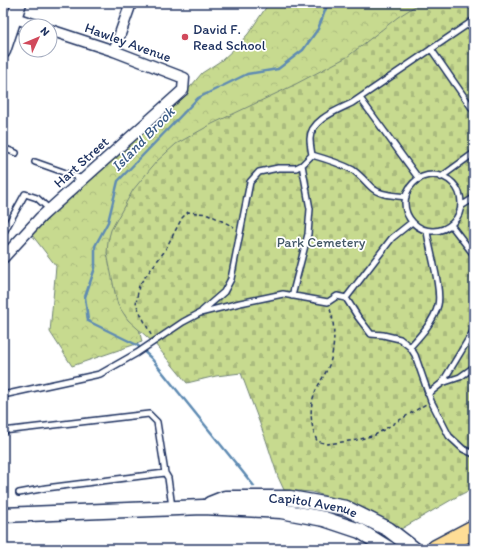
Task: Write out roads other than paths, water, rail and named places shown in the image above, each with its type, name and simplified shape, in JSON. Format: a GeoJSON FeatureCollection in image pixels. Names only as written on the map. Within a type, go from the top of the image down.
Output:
{"type":"FeatureCollection","features":[{"type":"Feature","properties":{"kind":"highway"},"geometry":{"type":"LineString","coordinates":[[438,548],[474,529]]}},
{"type":"Feature","properties":{"kind":"main road"},"geometry":{"type":"LineString","coordinates":[[3,51],[9,16],[19,3]]}},
{"type":"Feature","properties":{"kind":"main road","name":"Capitol Avenue"},"geometry":{"type":"LineString","coordinates":[[203,507],[225,498],[290,498],[346,508],[388,529],[414,549]]}},
{"type":"Feature","properties":{"kind":"main road","name":"Capitol Avenue"},"geometry":{"type":"LineString","coordinates":[[3,515],[203,507],[281,511],[324,519],[360,531],[389,549]]}},
{"type":"Feature","properties":{"kind":"street"},"geometry":{"type":"LineString","coordinates":[[114,51],[131,3]]}},
{"type":"Feature","properties":{"kind":"street","name":"Hawley Avenue"},"geometry":{"type":"LineString","coordinates":[[58,33],[114,51],[184,78],[183,90]]}},
{"type":"Feature","properties":{"kind":"street","name":"Hart Street"},"geometry":{"type":"LineString","coordinates":[[3,258],[49,209],[183,90]]}},
{"type":"Feature","properties":{"kind":"lane"},"geometry":{"type":"LineString","coordinates":[[312,155],[310,138],[314,126],[330,114],[360,98],[474,20]]}},
{"type":"Feature","properties":{"kind":"lane"},"geometry":{"type":"LineString","coordinates":[[431,49],[474,111]]}},
{"type":"Feature","properties":{"kind":"lane"},"geometry":{"type":"LineString","coordinates":[[360,98],[420,179]]}},
{"type":"Feature","properties":{"kind":"lane"},"geometry":{"type":"LineString","coordinates":[[3,148],[16,153]]}},
{"type":"Feature","properties":{"kind":"lane"},"geometry":{"type":"LineString","coordinates":[[441,177],[474,153]]}},
{"type":"Feature","properties":{"kind":"lane"},"geometry":{"type":"LineString","coordinates":[[3,395],[100,374],[138,353],[183,322],[200,313],[224,292],[231,279],[250,182],[259,172],[278,168],[296,168],[302,165],[312,155]]}},
{"type":"Feature","properties":{"kind":"lane"},"geometry":{"type":"LineString","coordinates":[[312,155],[336,162],[353,170],[372,188],[384,194],[406,197]]}},
{"type":"Feature","properties":{"kind":"lane"},"geometry":{"type":"LineString","coordinates":[[35,162],[83,179]]}},
{"type":"Feature","properties":{"kind":"lane"},"geometry":{"type":"LineString","coordinates":[[292,296],[308,234],[310,209],[302,165]]}},
{"type":"Feature","properties":{"kind":"lane"},"geometry":{"type":"LineString","coordinates":[[434,175],[445,177],[453,183],[459,192],[462,203],[460,215],[451,225],[443,230],[431,232],[420,229],[412,222],[406,212],[405,200],[409,189],[420,179],[424,176],[434,175]]}},
{"type":"Feature","properties":{"kind":"lane"},"geometry":{"type":"LineString","coordinates":[[4,232],[25,194],[37,198],[49,209]]}},
{"type":"Feature","properties":{"kind":"lane"},"geometry":{"type":"LineString","coordinates":[[461,206],[474,198]]}},
{"type":"Feature","properties":{"kind":"lane"},"geometry":{"type":"LineString","coordinates":[[346,298],[392,238],[412,222]]}},
{"type":"Feature","properties":{"kind":"lane"},"geometry":{"type":"LineString","coordinates":[[451,225],[474,255]]}},
{"type":"Feature","properties":{"kind":"lane"},"geometry":{"type":"LineString","coordinates":[[410,347],[432,319],[438,304],[437,284],[427,231]]}},
{"type":"Feature","properties":{"kind":"lane"},"geometry":{"type":"LineString","coordinates":[[200,313],[283,294],[328,302],[337,296],[346,298],[371,334],[400,339],[410,347],[415,355],[430,401],[449,436],[463,449],[474,454]]}},
{"type":"Feature","properties":{"kind":"lane"},"geometry":{"type":"LineString","coordinates":[[442,384],[474,330]]}},
{"type":"Feature","properties":{"kind":"lane"},"geometry":{"type":"LineString","coordinates":[[428,394],[442,384],[460,377],[474,367]]}},
{"type":"Feature","properties":{"kind":"lane"},"geometry":{"type":"LineString","coordinates":[[3,431],[149,414],[157,422],[165,473],[168,478],[172,508]]}},
{"type":"Feature","properties":{"kind":"lane"},"geometry":{"type":"LineString","coordinates":[[19,493],[46,488],[165,473]]}},
{"type":"Feature","properties":{"kind":"waterway","name":"Island Brook"},"geometry":{"type":"LineString","coordinates":[[254,486],[151,358],[137,345],[88,321],[85,297],[95,268],[95,246],[108,222],[118,181],[198,98],[247,74],[278,69],[303,50],[318,29],[328,3]]}},
{"type":"Feature","properties":{"kind":"place","name":"David F. Read School"},"geometry":{"type":"Point","coordinates":[185,37]}},
{"type":"Feature","properties":{"kind":"park label","name":"Park Cemetery"},"geometry":{"type":"Point","coordinates":[321,242]}}]}
